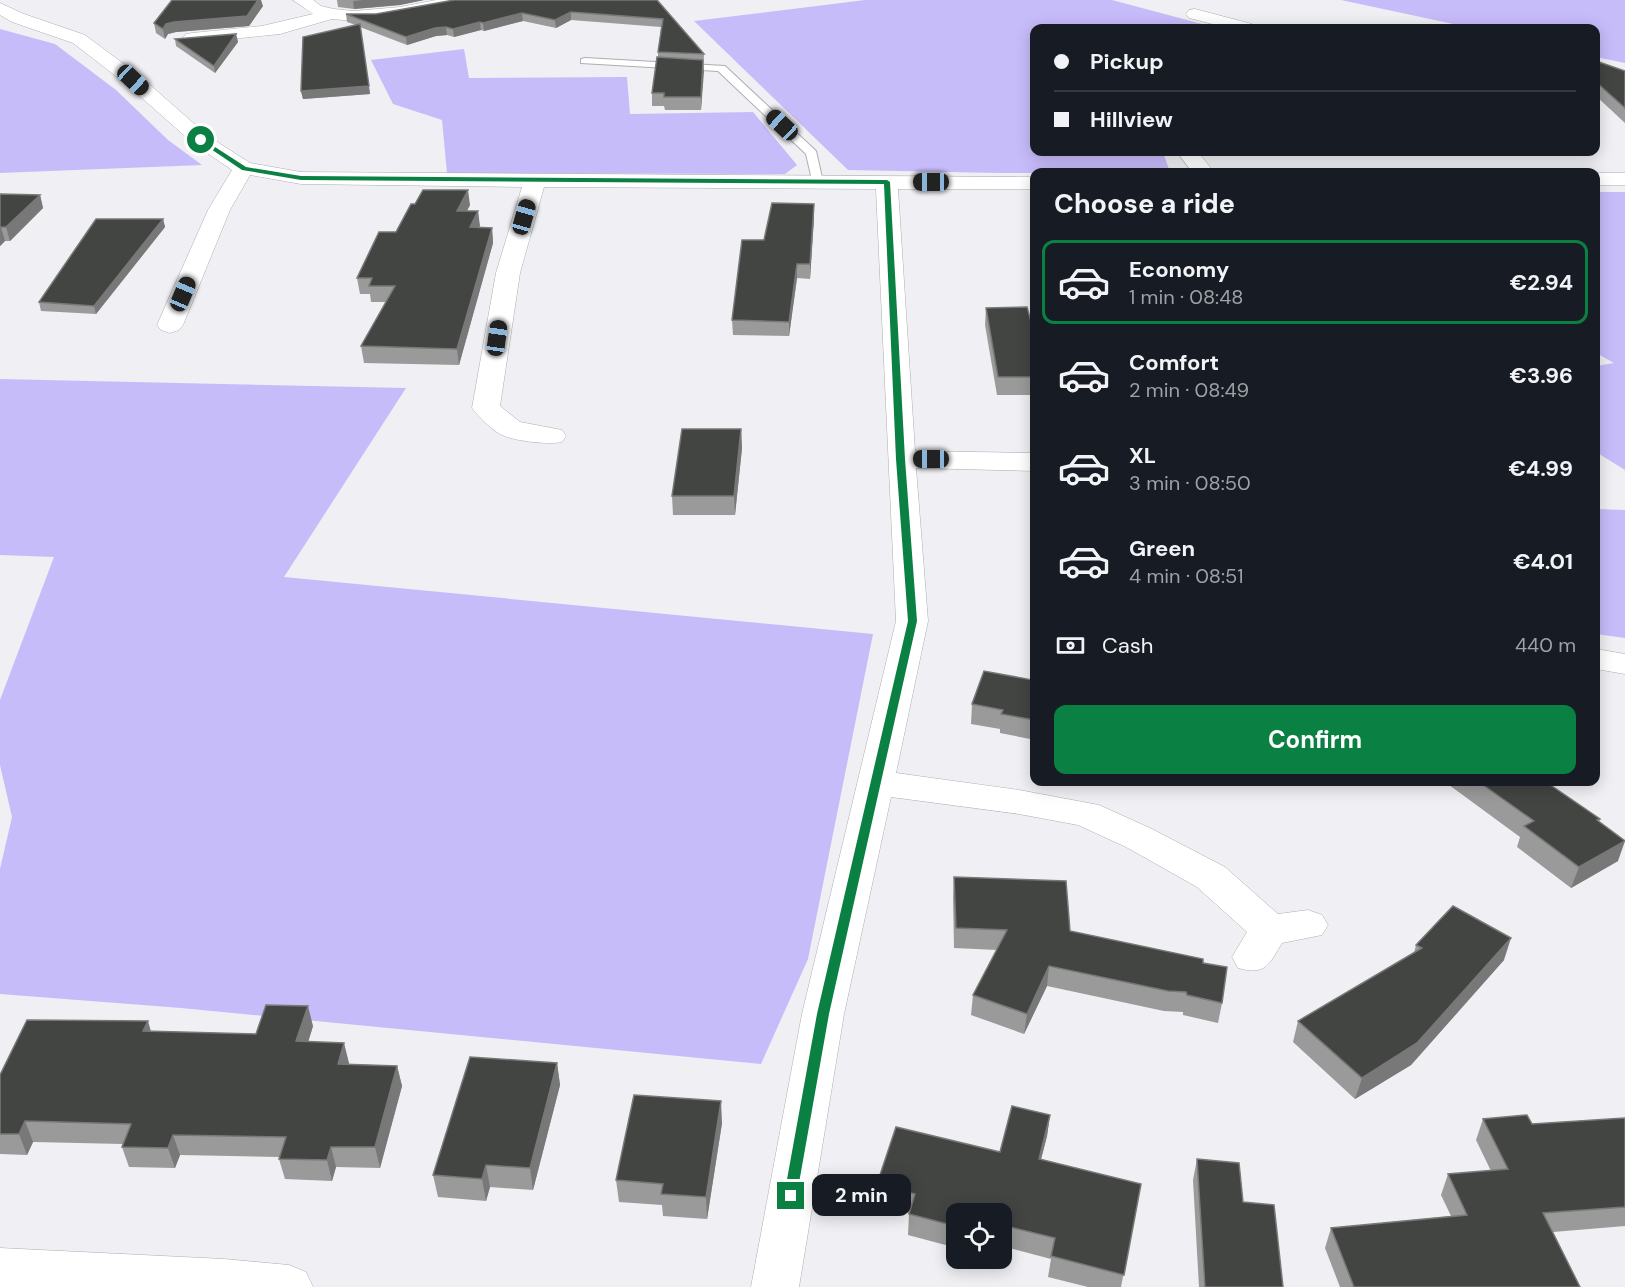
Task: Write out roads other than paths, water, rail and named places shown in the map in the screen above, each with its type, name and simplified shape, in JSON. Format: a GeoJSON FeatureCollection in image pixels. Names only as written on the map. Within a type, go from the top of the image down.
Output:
{"type":"FeatureCollection","features":[{"type":"Feature","properties":{"kind":"street"},"geometry":{"type":"LineString","coordinates":[[302,0],[318,12],[330,14],[387,14],[458,0]]}},
{"type":"Feature","properties":{"kind":"street"},"geometry":{"type":"LineString","coordinates":[[0,8],[18,18],[79,39],[133,80],[201,140],[244,168],[301,178],[1030,183]]}},
{"type":"Feature","properties":{"kind":"street"},"geometry":{"type":"LineString","coordinates":[[176,39],[273,30],[330,14]]}},
{"type":"Feature","properties":{"kind":"street"},"geometry":{"type":"LineString","coordinates":[[1195,15],[1230,24]]}},
{"type":"Feature","properties":{"kind":"street"},"geometry":{"type":"LineString","coordinates":[[1190,156],[1200,168]]}},
{"type":"Feature","properties":{"kind":"street"},"geometry":{"type":"LineString","coordinates":[[170,325],[219,210],[244,168]]}},
{"type":"Feature","properties":{"kind":"street"},"geometry":{"type":"LineString","coordinates":[[1600,179],[1625,179]]}},
{"type":"Feature","properties":{"kind":"street"},"geometry":{"type":"LineString","coordinates":[[535,180],[508,273],[486,408],[511,429],[552,436]]}},
{"type":"Feature","properties":{"kind":"street"},"geometry":{"type":"LineString","coordinates":[[775,1287],[823,1014],[912,621],[900,459],[887,182]]}},
{"type":"Feature","properties":{"kind":"street"},"geometry":{"type":"LineString","coordinates":[[900,459],[1030,462]]}},
{"type":"Feature","properties":{"kind":"street"},"geometry":{"type":"LineString","coordinates":[[1600,660],[1625,664]]}},
{"type":"Feature","properties":{"kind":"street"},"geometry":{"type":"LineString","coordinates":[[877,783],[1019,802],[1086,814],[1139,838],[1211,877],[1277,938]]}},
{"type":"Feature","properties":{"kind":"street"},"geometry":{"type":"LineString","coordinates":[[0,1269],[224,1281],[290,1287]]}},
{"type":"Feature","properties":{"kind":"lane"},"geometry":{"type":"LineString","coordinates":[[585,61],[721,68],[812,153],[817,182]]}}]}
